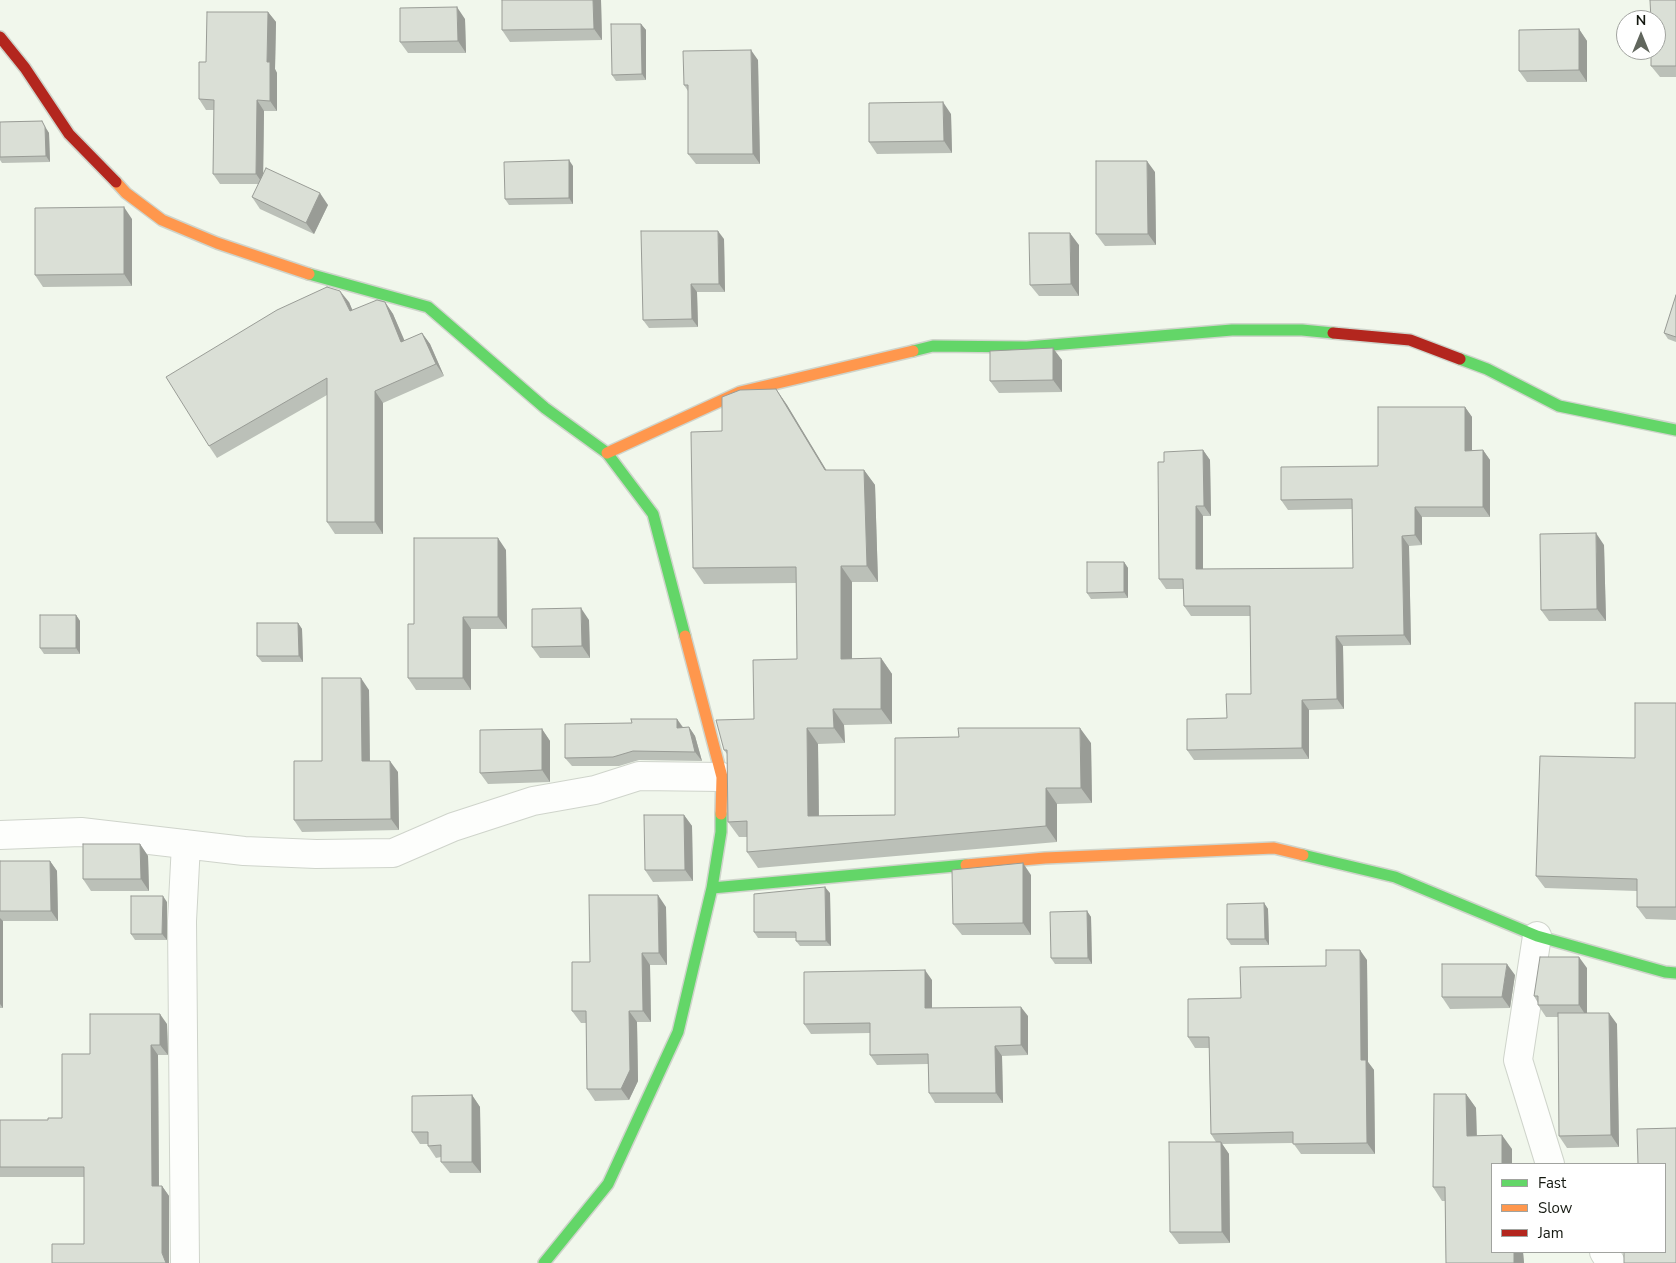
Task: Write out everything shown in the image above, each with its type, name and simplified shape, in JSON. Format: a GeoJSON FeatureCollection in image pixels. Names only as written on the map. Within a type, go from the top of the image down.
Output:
{"type":"FeatureCollection","features":[{"type":"Feature","properties":{"kind":"street"},"geometry":{"type":"LineString","coordinates":[[0,38],[25,68],[69,134],[126,193],[162,220],[217,243],[325,280],[428,307],[546,408],[607,453],[654,514],[722,777],[721,832],[712,888],[678,1032],[608,1184],[544,1263]]}},
{"type":"Feature","properties":{"kind":"street"},"geometry":{"type":"LineString","coordinates":[[607,453],[740,392],[933,346],[1027,347],[1232,330],[1302,330],[1410,340],[1487,369],[1559,406],[1676,430]]}},
{"type":"Feature","properties":{"kind":"street"},"geometry":{"type":"LineString","coordinates":[[0,836],[81,832],[244,851],[393,854],[453,827],[533,801],[595,790],[640,776],[722,777]]}},
{"type":"Feature","properties":{"kind":"street"},"geometry":{"type":"LineString","coordinates":[[185,1263],[182,921],[186,844]]}},
{"type":"Feature","properties":{"kind":"street"},"geometry":{"type":"LineString","coordinates":[[712,888],[1045,858],[1274,848],[1394,877],[1537,936],[1665,972],[1676,973]]}},
{"type":"Feature","properties":{"kind":"street"},"geometry":{"type":"LineString","coordinates":[[1537,936],[1518,1060],[1550,1163]]}},
{"type":"Feature","properties":{"kind":"building"},"geometry":{"type":"Polygon","coordinates":[[[502,0],[593,0],[594,29],[502,30],[502,0]]]}},
{"type":"Feature","properties":{"kind":"building"},"geometry":{"type":"Polygon","coordinates":[[[1650,0],[1676,0],[1676,66],[1651,66],[1651,60],[1666,60],[1666,10],[1650,10],[1650,0]]]}},
{"type":"Feature","properties":{"kind":"building"},"geometry":{"type":"Polygon","coordinates":[[[457,7],[458,41],[400,42],[400,8],[457,7]]]}},
{"type":"Feature","properties":{"kind":"building"},"geometry":{"type":"Polygon","coordinates":[[[207,12],[268,12],[267,62],[270,62],[270,101],[257,100],[256,174],[213,174],[214,100],[199,99],[199,62],[206,62],[207,12]]]}},
{"type":"Feature","properties":{"kind":"building"},"geometry":{"type":"Polygon","coordinates":[[[611,24],[641,24],[642,74],[612,75],[611,24]]]}},
{"type":"Feature","properties":{"kind":"building"},"geometry":{"type":"Polygon","coordinates":[[[1579,29],[1579,70],[1519,71],[1519,30],[1579,29]]]}},
{"type":"Feature","properties":{"kind":"building"},"geometry":{"type":"Polygon","coordinates":[[[751,50],[753,154],[688,154],[688,85],[684,85],[683,51],[751,50]]]}},
{"type":"Feature","properties":{"kind":"building"},"geometry":{"type":"Polygon","coordinates":[[[943,102],[944,141],[869,142],[869,103],[943,102]]]}},
{"type":"Feature","properties":{"kind":"building"},"geometry":{"type":"Polygon","coordinates":[[[42,121],[45,127],[46,156],[0,157],[0,122],[42,121]]]}},
{"type":"Feature","properties":{"kind":"building"},"geometry":{"type":"Polygon","coordinates":[[[569,160],[569,198],[505,199],[504,162],[569,160]]]}},
{"type":"Feature","properties":{"kind":"building"},"geometry":{"type":"Polygon","coordinates":[[[1096,161],[1147,161],[1148,234],[1096,234],[1096,161]]]}},
{"type":"Feature","properties":{"kind":"building"},"geometry":{"type":"Polygon","coordinates":[[[266,168],[320,193],[306,223],[252,197],[266,168]]]}},
{"type":"Feature","properties":{"kind":"building"},"geometry":{"type":"Polygon","coordinates":[[[124,207],[124,274],[35,275],[35,208],[124,207]]]}},
{"type":"Feature","properties":{"kind":"building"},"geometry":{"type":"Polygon","coordinates":[[[641,231],[718,231],[719,284],[691,284],[692,319],[643,320],[641,231]]]}},
{"type":"Feature","properties":{"kind":"building"},"geometry":{"type":"Polygon","coordinates":[[[1029,233],[1070,233],[1071,284],[1030,285],[1029,233]]]}},
{"type":"Feature","properties":{"kind":"building"},"geometry":{"type":"Polygon","coordinates":[[[327,287],[340,291],[350,311],[377,300],[385,302],[401,342],[422,333],[436,364],[375,391],[375,522],[327,522],[327,378],[209,446],[166,377],[277,310],[327,287]]]}},
{"type":"Feature","properties":{"kind":"building"},"geometry":{"type":"Polygon","coordinates":[[[1676,295],[1676,337],[1664,333],[1676,295]]]}},
{"type":"Feature","properties":{"kind":"building"},"geometry":{"type":"Polygon","coordinates":[[[1053,348],[1053,380],[990,381],[990,351],[1053,348]]]}},
{"type":"Feature","properties":{"kind":"building"},"geometry":{"type":"Polygon","coordinates":[[[776,389],[825,470],[864,470],[867,566],[841,566],[841,659],[881,658],[881,709],[833,709],[834,728],[807,728],[808,816],[895,815],[895,738],[959,737],[958,728],[1080,728],[1081,788],[1046,788],[1046,826],[747,852],[747,821],[728,822],[727,750],[724,750],[716,720],[754,719],[753,660],[797,659],[796,567],[693,568],[691,432],[722,431],[722,397],[740,390],[776,389]]]}},
{"type":"Feature","properties":{"kind":"building"},"geometry":{"type":"Polygon","coordinates":[[[1378,407],[1465,407],[1465,451],[1483,450],[1483,507],[1415,507],[1415,535],[1402,536],[1404,635],[1336,636],[1337,699],[1302,700],[1302,748],[1187,750],[1187,719],[1227,718],[1226,694],[1251,694],[1250,606],[1184,606],[1183,579],[1159,579],[1158,462],[1164,462],[1164,452],[1203,450],[1204,506],[1196,506],[1196,569],[1353,568],[1352,499],[1281,500],[1281,467],[1378,466],[1378,407]]]}},
{"type":"Feature","properties":{"kind":"building"},"geometry":{"type":"Polygon","coordinates":[[[1596,533],[1597,609],[1541,610],[1540,534],[1596,533]]]}},
{"type":"Feature","properties":{"kind":"building"},"geometry":{"type":"Polygon","coordinates":[[[414,538],[498,538],[498,617],[463,617],[463,678],[408,678],[408,624],[414,624],[414,538]]]}},
{"type":"Feature","properties":{"kind":"building"},"geometry":{"type":"Polygon","coordinates":[[[1087,562],[1124,562],[1124,592],[1087,593],[1087,562]]]}},
{"type":"Feature","properties":{"kind":"building"},"geometry":{"type":"Polygon","coordinates":[[[581,608],[582,646],[532,647],[532,609],[581,608]]]}},
{"type":"Feature","properties":{"kind":"building"},"geometry":{"type":"Polygon","coordinates":[[[40,615],[76,615],[76,648],[40,648],[40,615]]]}},
{"type":"Feature","properties":{"kind":"building"},"geometry":{"type":"Polygon","coordinates":[[[257,623],[298,623],[299,656],[257,656],[257,623]]]}},
{"type":"Feature","properties":{"kind":"building"},"geometry":{"type":"Polygon","coordinates":[[[322,678],[361,678],[362,761],[390,761],[391,819],[294,820],[294,761],[322,761],[322,678]]]}},
{"type":"Feature","properties":{"kind":"building"},"geometry":{"type":"Polygon","coordinates":[[[1635,703],[1676,703],[1676,907],[1637,907],[1637,879],[1536,876],[1540,756],[1635,758],[1635,703]]]}},
{"type":"Feature","properties":{"kind":"building"},"geometry":{"type":"Polygon","coordinates":[[[631,719],[677,719],[677,728],[689,727],[695,752],[633,751],[613,757],[565,758],[565,724],[632,723],[631,719]]]}},
{"type":"Feature","properties":{"kind":"building"},"geometry":{"type":"Polygon","coordinates":[[[542,729],[542,770],[480,773],[480,730],[542,729]]]}},
{"type":"Feature","properties":{"kind":"building"},"geometry":{"type":"Polygon","coordinates":[[[644,815],[684,815],[685,870],[645,870],[644,815]]]}},
{"type":"Feature","properties":{"kind":"building"},"geometry":{"type":"Polygon","coordinates":[[[83,844],[140,844],[141,879],[83,879],[83,844]]]}},
{"type":"Feature","properties":{"kind":"building"},"geometry":{"type":"Polygon","coordinates":[[[0,861],[50,861],[51,911],[0,911],[0,861]]]}},
{"type":"Feature","properties":{"kind":"building"},"geometry":{"type":"Polygon","coordinates":[[[1023,863],[1023,923],[953,924],[952,870],[1023,863]]]}},
{"type":"Feature","properties":{"kind":"building"},"geometry":{"type":"Polygon","coordinates":[[[825,887],[826,941],[796,941],[796,932],[754,932],[754,894],[825,887]]]}},
{"type":"Feature","properties":{"kind":"building"},"geometry":{"type":"Polygon","coordinates":[[[589,895],[658,895],[659,953],[642,953],[643,1011],[629,1011],[630,1070],[621,1089],[587,1089],[586,1011],[572,1011],[572,962],[590,962],[589,895]]]}},
{"type":"Feature","properties":{"kind":"building"},"geometry":{"type":"Polygon","coordinates":[[[131,896],[163,896],[162,934],[131,934],[131,896]]]}},
{"type":"Feature","properties":{"kind":"building"},"geometry":{"type":"Polygon","coordinates":[[[1264,903],[1265,939],[1227,939],[1227,904],[1264,903]]]}},
{"type":"Feature","properties":{"kind":"building"},"geometry":{"type":"Polygon","coordinates":[[[1087,911],[1088,958],[1051,958],[1050,912],[1087,911]]]}},
{"type":"Feature","properties":{"kind":"building"},"geometry":{"type":"Polygon","coordinates":[[[1326,950],[1360,950],[1361,1060],[1366,1060],[1367,1143],[1293,1144],[1293,1132],[1211,1134],[1209,1037],[1188,1037],[1188,999],[1241,998],[1240,967],[1326,966],[1326,950]]]}},
{"type":"Feature","properties":{"kind":"building"},"geometry":{"type":"Polygon","coordinates":[[[1540,957],[1579,957],[1579,1005],[1538,1005],[1538,996],[1534,996],[1540,957]]]}},
{"type":"Feature","properties":{"kind":"building"},"geometry":{"type":"Polygon","coordinates":[[[1442,964],[1507,964],[1502,997],[1442,997],[1442,964]]]}},
{"type":"Feature","properties":{"kind":"building"},"geometry":{"type":"Polygon","coordinates":[[[925,970],[925,1008],[1021,1007],[1021,1045],[995,1046],[996,1093],[929,1093],[928,1054],[870,1055],[870,1023],[804,1024],[804,972],[925,970]]]}},
{"type":"Feature","properties":{"kind":"building"},"geometry":{"type":"Polygon","coordinates":[[[1558,1013],[1609,1013],[1611,1135],[1559,1136],[1558,1013]]]}},
{"type":"Feature","properties":{"kind":"building"},"geometry":{"type":"Polygon","coordinates":[[[90,1014],[160,1014],[160,1045],[151,1045],[152,1186],[162,1186],[162,1253],[166,1263],[52,1263],[52,1244],[84,1244],[84,1167],[0,1167],[0,1120],[48,1120],[48,1118],[62,1118],[62,1054],[90,1054],[90,1014]]]}},
{"type":"Feature","properties":{"kind":"building"},"geometry":{"type":"Polygon","coordinates":[[[1434,1094],[1466,1094],[1467,1136],[1502,1135],[1502,1163],[1491,1163],[1491,1253],[1514,1253],[1514,1263],[1446,1263],[1445,1187],[1433,1187],[1434,1094]]]}},
{"type":"Feature","properties":{"kind":"building"},"geometry":{"type":"Polygon","coordinates":[[[472,1095],[472,1162],[441,1162],[441,1145],[428,1146],[428,1132],[412,1132],[412,1096],[472,1095]]]}},
{"type":"Feature","properties":{"kind":"building"},"geometry":{"type":"Polygon","coordinates":[[[1676,1128],[1676,1263],[1624,1263],[1624,1253],[1666,1253],[1666,1163],[1638,1163],[1637,1129],[1676,1128]]]}},
{"type":"Feature","properties":{"kind":"building"},"geometry":{"type":"Polygon","coordinates":[[[1169,1142],[1221,1142],[1222,1232],[1170,1232],[1169,1142]]]}},
{"type":"Feature","properties":{"kind":"traffic: fast"},"geometry":{"type":"LineString","coordinates":[[309,274],[428,307],[545,408],[607,453],[653,514],[685,636]]}},
{"type":"Feature","properties":{"kind":"traffic: fast"},"geometry":{"type":"LineString","coordinates":[[913,351],[933,346],[1027,347],[1232,330],[1302,330],[1333,333]]}},
{"type":"Feature","properties":{"kind":"traffic: fast"},"geometry":{"type":"LineString","coordinates":[[1460,359],[1487,369],[1559,406],[1676,430]]}},
{"type":"Feature","properties":{"kind":"traffic: fast"},"geometry":{"type":"LineString","coordinates":[[721,814],[721,832],[712,888],[966,865]]}},
{"type":"Feature","properties":{"kind":"traffic: fast"},"geometry":{"type":"LineString","coordinates":[[1303,855],[1395,877],[1537,936],[1665,972],[1676,973]]}},
{"type":"Feature","properties":{"kind":"traffic: fast"},"geometry":{"type":"LineString","coordinates":[[544,1263],[608,1184],[678,1032],[712,888]]}},
{"type":"Feature","properties":{"kind":"traffic: slow"},"geometry":{"type":"LineString","coordinates":[[116,182],[126,193],[162,220],[217,243],[309,274]]}},
{"type":"Feature","properties":{"kind":"traffic: slow"},"geometry":{"type":"LineString","coordinates":[[607,453],[740,392],[913,351]]}},
{"type":"Feature","properties":{"kind":"traffic: slow"},"geometry":{"type":"LineString","coordinates":[[685,636],[722,777],[721,814]]}},
{"type":"Feature","properties":{"kind":"traffic: slow"},"geometry":{"type":"LineString","coordinates":[[966,865],[1045,858],[1274,848],[1303,855]]}},
{"type":"Feature","properties":{"kind":"traffic: jam"},"geometry":{"type":"LineString","coordinates":[[0,37],[25,68],[69,134],[116,182]]}},
{"type":"Feature","properties":{"kind":"traffic: jam"},"geometry":{"type":"LineString","coordinates":[[1333,333],[1410,340],[1460,359]]}}]}
